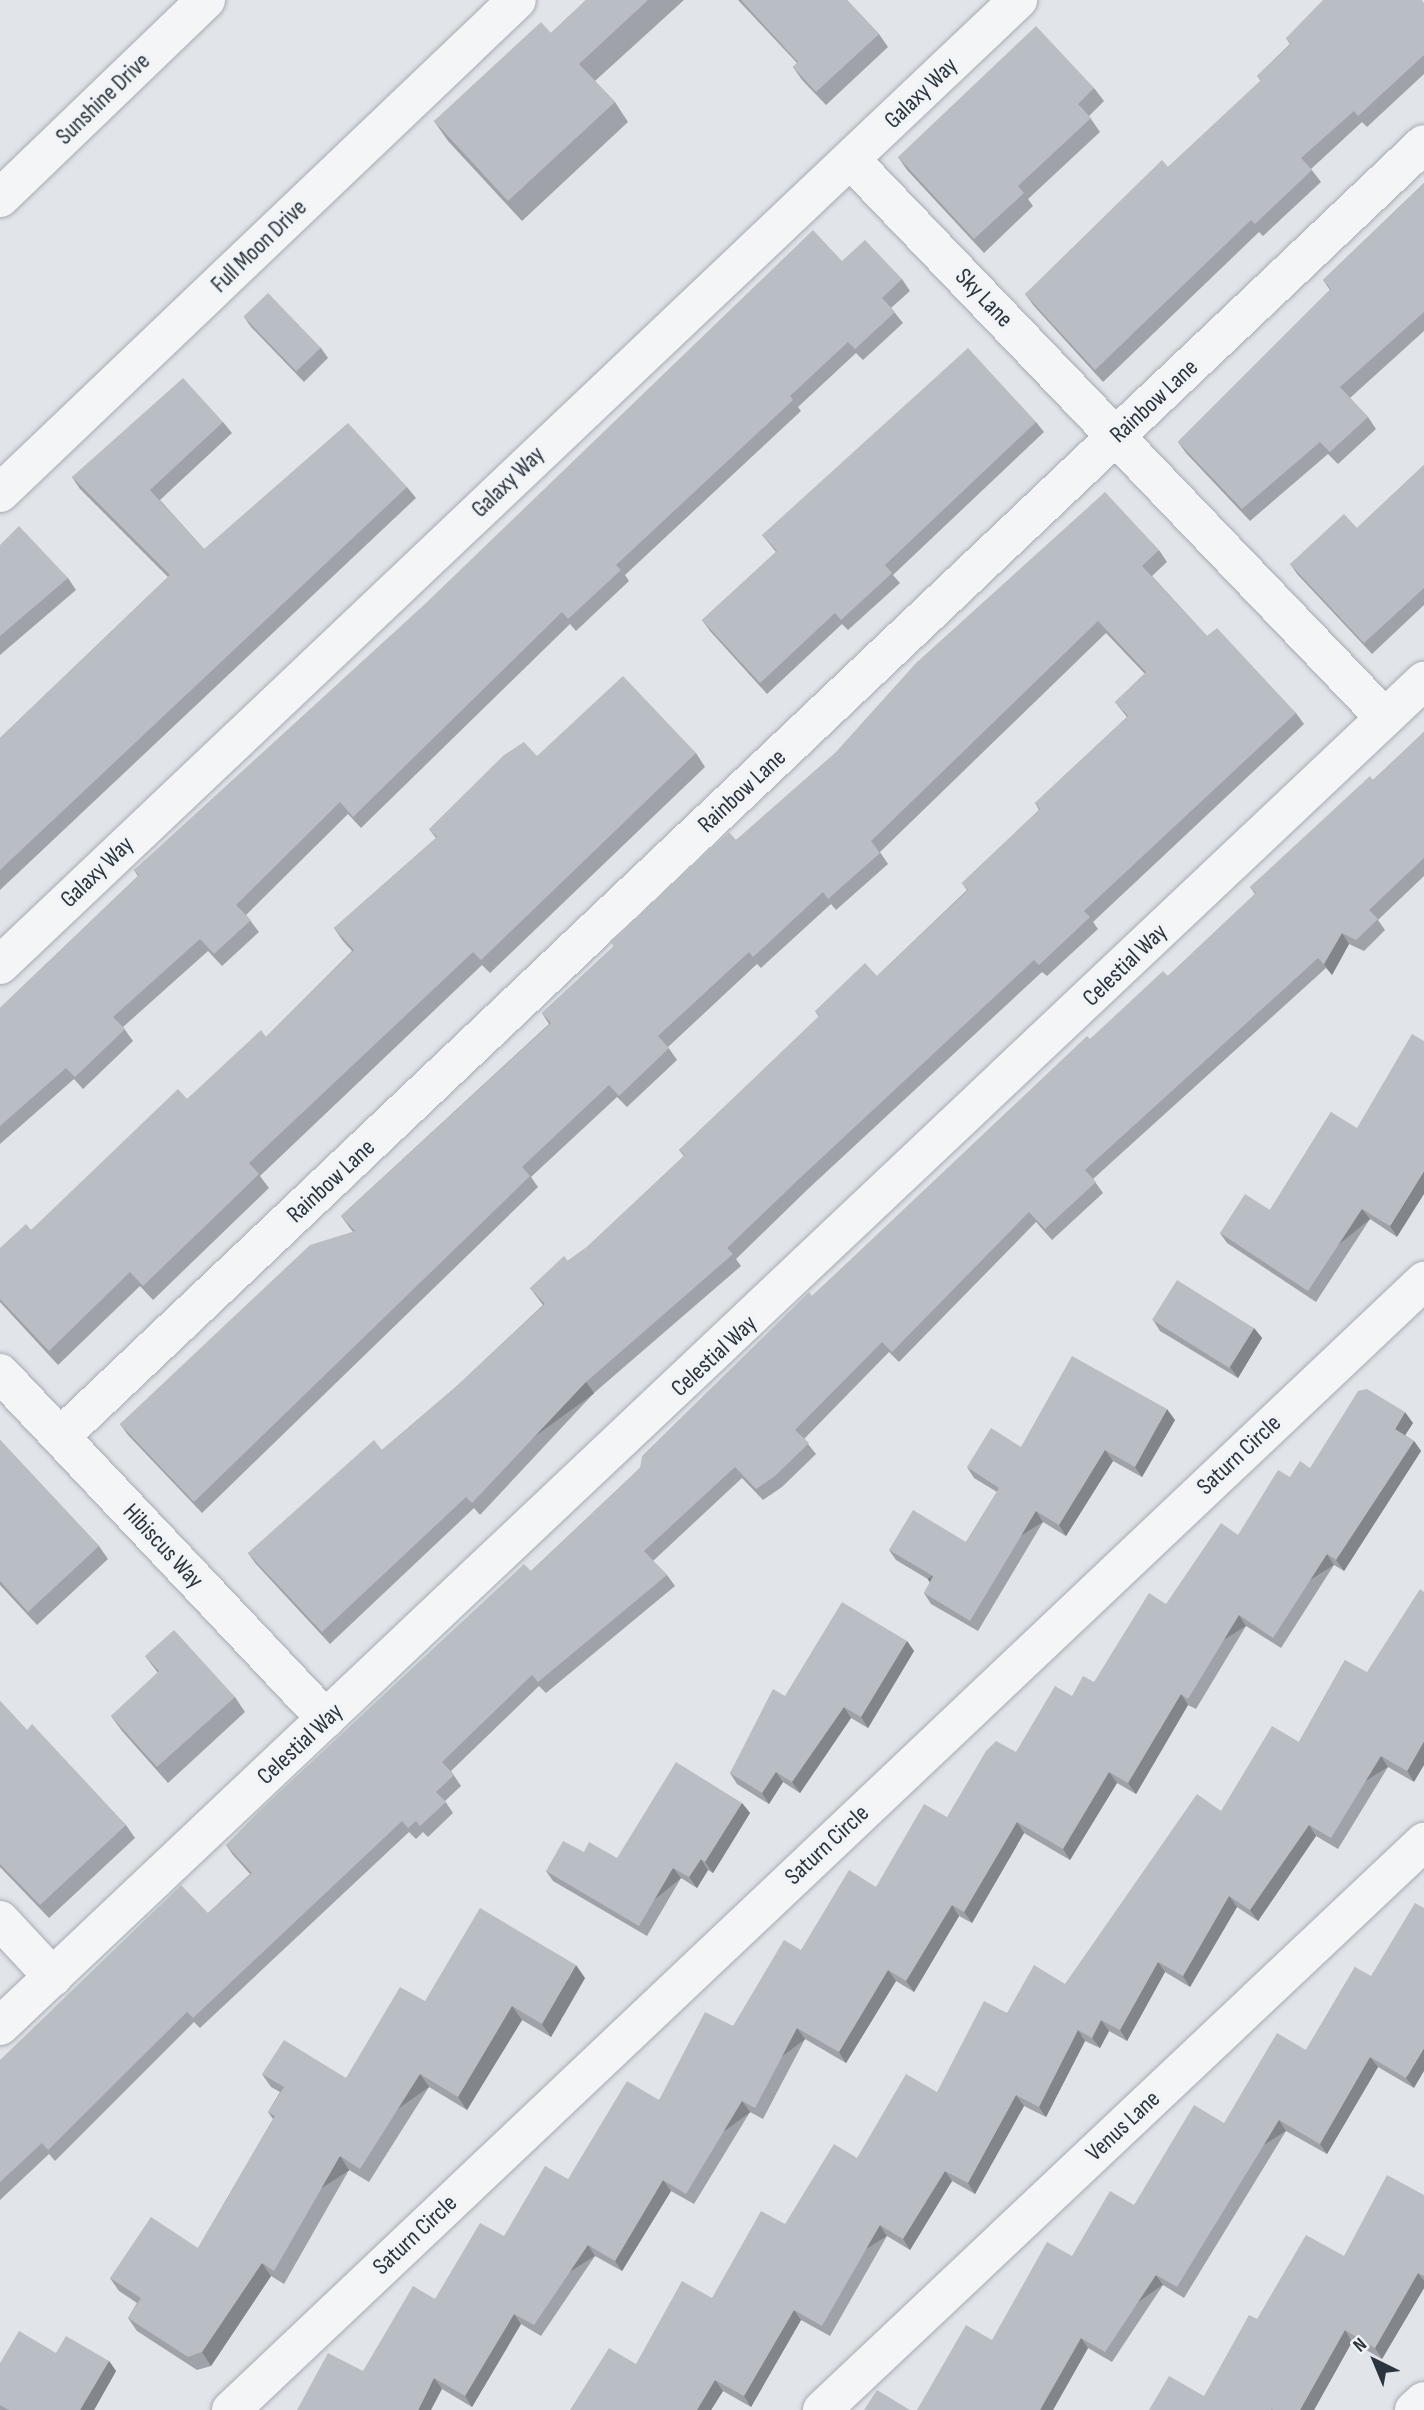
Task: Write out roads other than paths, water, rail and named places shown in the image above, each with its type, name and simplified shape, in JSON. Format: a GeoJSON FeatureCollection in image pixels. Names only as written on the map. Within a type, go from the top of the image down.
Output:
{"type":"FeatureCollection","features":[{"type":"Feature","properties":{"kind":"street","name":"Sunshine Drive"},"geometry":{"type":"LineString","coordinates":[[0,198],[206,0]]}},
{"type":"Feature","properties":{"kind":"street","name":"Full Moon Drive"},"geometry":{"type":"LineString","coordinates":[[0,493],[517,0]]}},
{"type":"Feature","properties":{"kind":"street","name":"Galaxy Way"},"geometry":{"type":"LineString","coordinates":[[0,965],[1018,0]]}},
{"type":"Feature","properties":{"kind":"street","name":"Rainbow Lane"},"geometry":{"type":"LineString","coordinates":[[60,1437],[1424,145]]}},
{"type":"Feature","properties":{"kind":"street","name":"Sky Lane"},"geometry":{"type":"LineString","coordinates":[[851,160],[1385,718]]}},
{"type":"Feature","properties":{"kind":"street","name":"Celestial Way"},"geometry":{"type":"LineString","coordinates":[[0,2026],[1424,681]]}},
{"type":"Feature","properties":{"kind":"street","name":"Saturn Circle"},"geometry":{"type":"LineString","coordinates":[[231,2410],[1424,1280]]}},
{"type":"Feature","properties":{"kind":"street","name":"Hibiscus Way"},"geometry":{"type":"LineString","coordinates":[[0,1373],[326,1720]]}},
{"type":"Feature","properties":{"kind":"street","name":"Venus Lane"},"geometry":{"type":"LineString","coordinates":[[822,2410],[1424,1842]]}},
{"type":"Feature","properties":{"kind":"street"},"geometry":{"type":"LineString","coordinates":[[0,1920],[53,1977]]}},
{"type":"Feature","properties":{"kind":"street"},"geometry":{"type":"LineString","coordinates":[[1414,2410],[1424,2401]]}}]}
